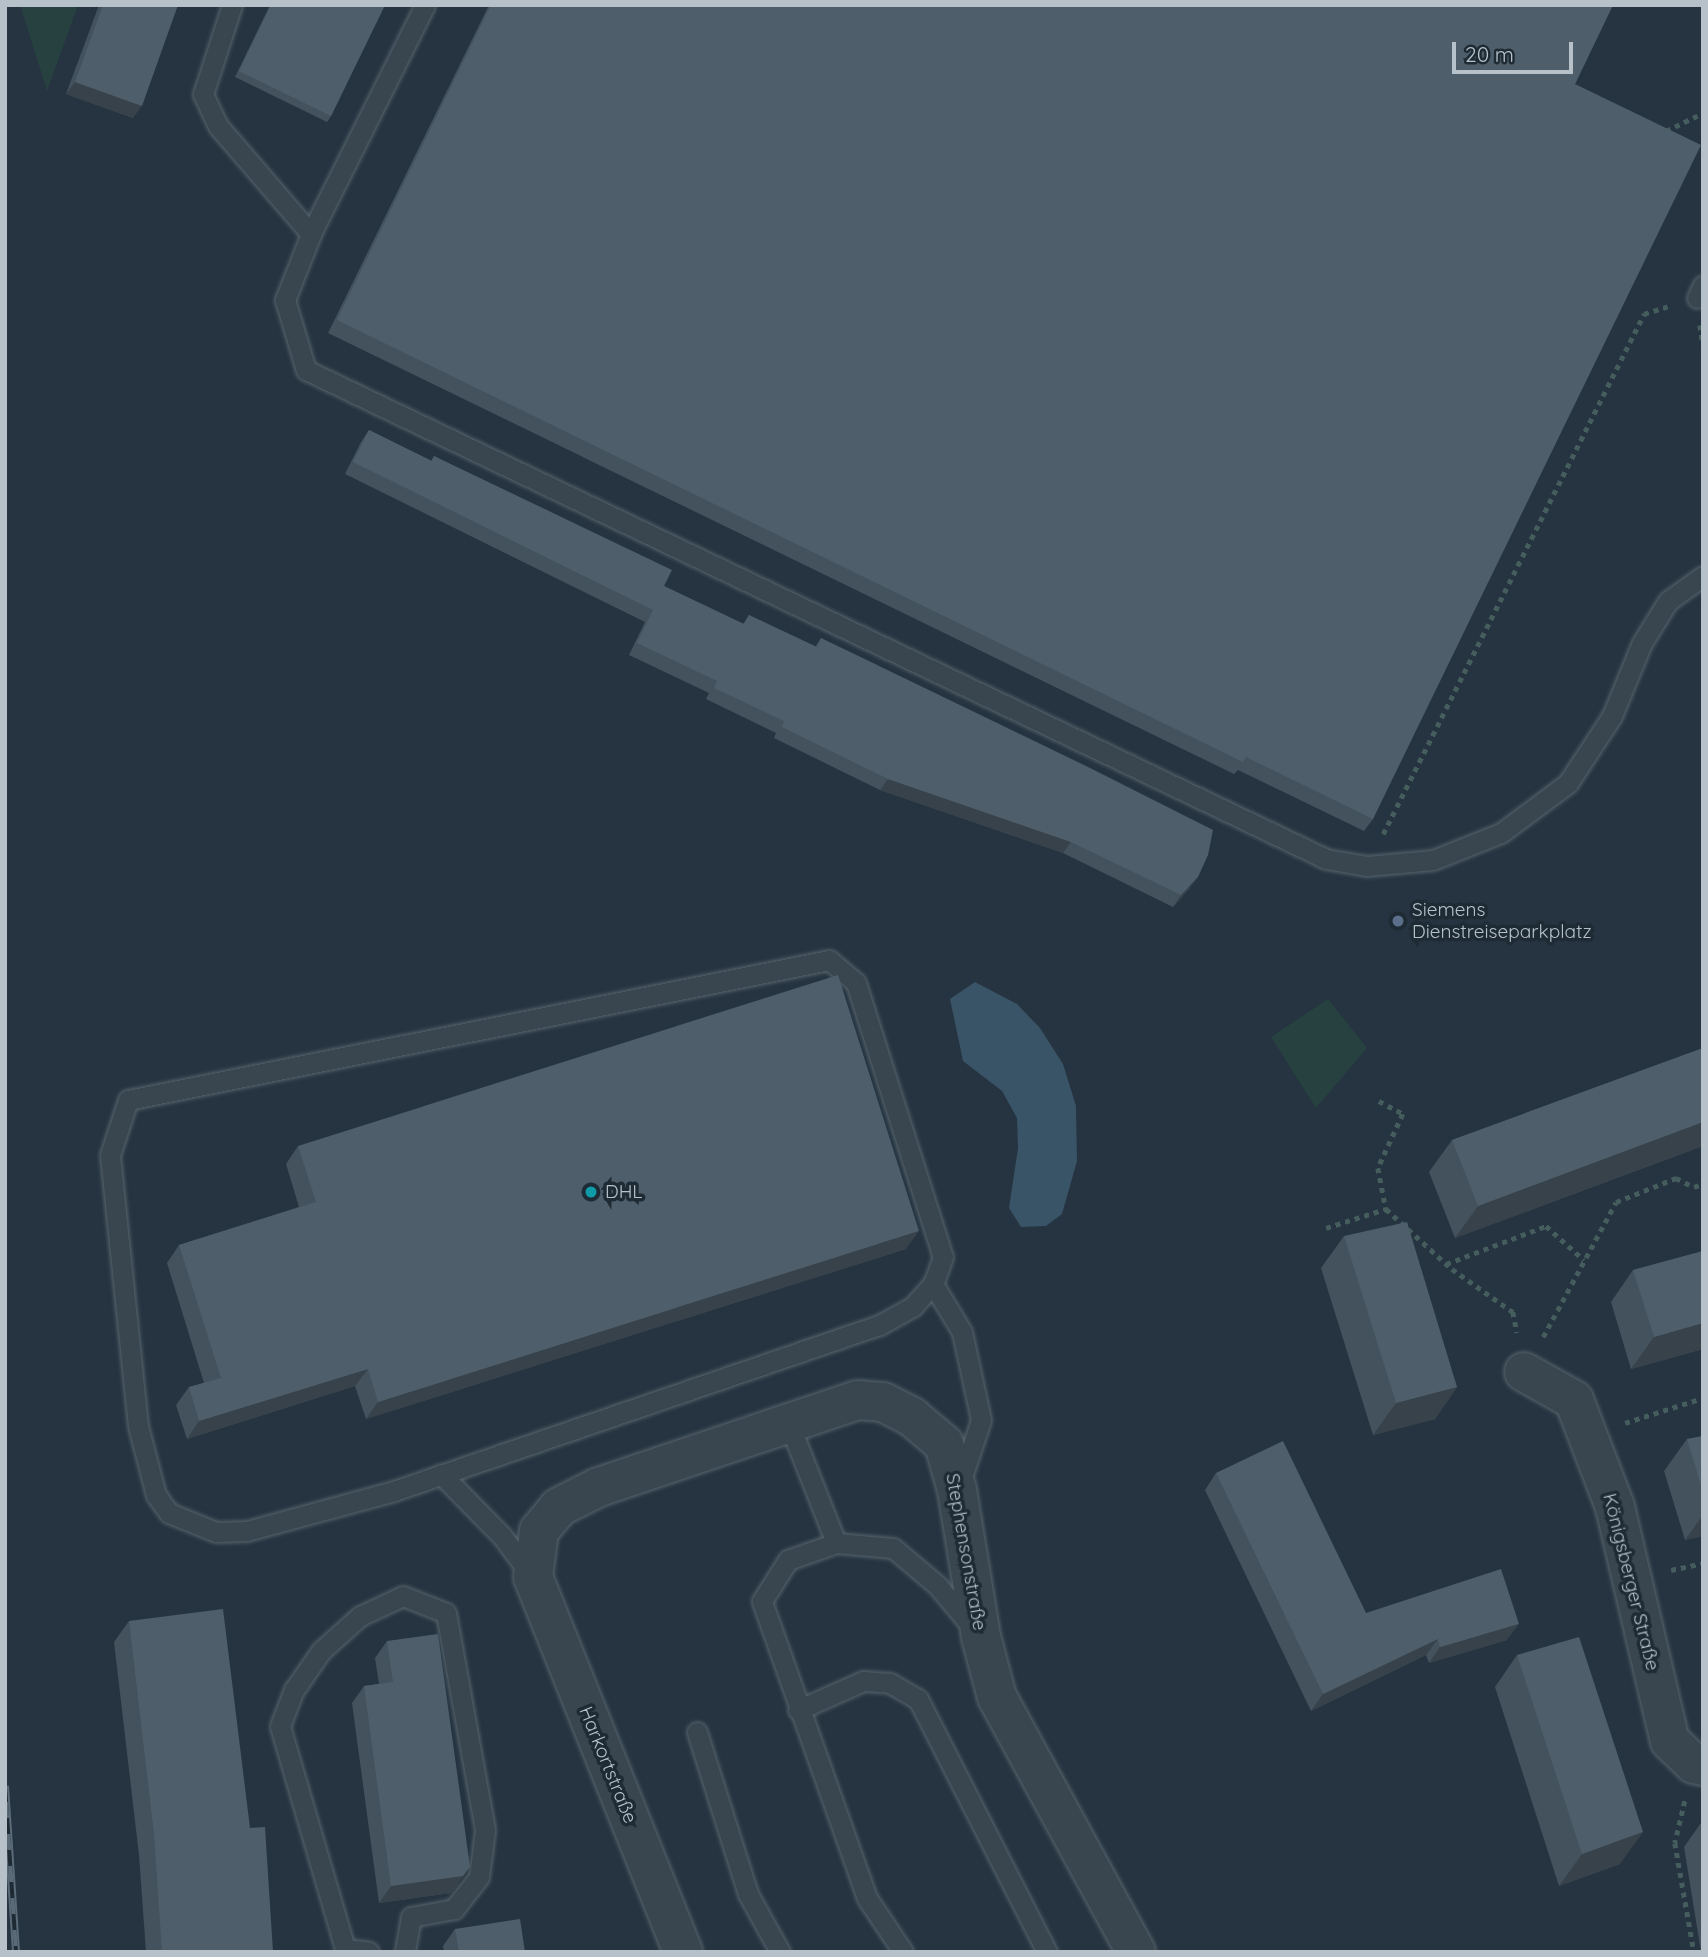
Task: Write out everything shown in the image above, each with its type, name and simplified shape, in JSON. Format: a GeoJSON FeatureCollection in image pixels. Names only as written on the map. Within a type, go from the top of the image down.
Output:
{"type":"FeatureCollection","features":[{"type":"Feature","properties":{"kind":"street","name":"Königsberger Straße"},"geometry":{"type":"LineString","coordinates":[[1524,1372],[1574,1400],[1615,1507],[1670,1741],[1698,1765]]}},
{"type":"Feature","properties":{"kind":"street","name":"Stephensonstraße"},"geometry":{"type":"LineString","coordinates":[[533,1577],[539,1531],[559,1507],[599,1487],[788,1421],[858,1400],[883,1402],[912,1417],[944,1444],[957,1490],[981,1637],[998,1697],[1136,1952]]}},
{"type":"Feature","properties":{"kind":"street","name":"Harkortstraße"},"geometry":{"type":"LineString","coordinates":[[533,1577],[683,1952]]}},
{"type":"Feature","properties":{"kind":"lane"},"geometry":{"type":"LineString","coordinates":[[232,5],[203,94],[218,126],[311,234]]}},
{"type":"Feature","properties":{"kind":"lane"},"geometry":{"type":"LineString","coordinates":[[425,5],[311,234],[285,300],[306,370],[1326,859],[1367,866],[1433,860],[1501,833],[1568,783],[1612,716],[1642,643],[1668,601],[1703,576]]}},
{"type":"Feature","properties":{"kind":"lane"},"geometry":{"type":"LineString","coordinates":[[829,960],[856,983],[943,1257],[933,1284],[912,1307],[879,1325],[441,1475],[247,1531],[216,1532],[169,1513],[156,1495],[138,1426],[110,1155],[128,1100],[829,960]]}},
{"type":"Feature","properties":{"kind":"lane"},"geometry":{"type":"LineString","coordinates":[[933,1284],[962,1332],[981,1420],[957,1490]]}},
{"type":"Feature","properties":{"kind":"lane"},"geometry":{"type":"LineString","coordinates":[[788,1421],[836,1543]]}},
{"type":"Feature","properties":{"kind":"lane"},"geometry":{"type":"LineString","coordinates":[[441,1475],[502,1536],[533,1577]]}},
{"type":"Feature","properties":{"kind":"lane"},"geometry":{"type":"LineString","coordinates":[[903,1952],[867,1898],[798,1710],[762,1601],[788,1560],[836,1543],[893,1548],[937,1585],[981,1637]]}},
{"type":"Feature","properties":{"kind":"lane"},"geometry":{"type":"LineString","coordinates":[[369,1952],[346,1950],[280,1726],[294,1690],[321,1651],[360,1616],[403,1596],[446,1612],[485,1830],[479,1877],[454,1909],[411,1917],[405,1952]]}},
{"type":"Feature","properties":{"kind":"lane"},"geometry":{"type":"LineString","coordinates":[[798,1710],[863,1681],[891,1684],[918,1699],[1047,1952]]}},
{"type":"Feature","properties":{"kind":"lane"},"geometry":{"type":"LineString","coordinates":[[697,1732],[748,1894],[780,1952]]}},
{"type":"Feature","properties":{"kind":"path"},"geometry":{"type":"LineString","coordinates":[[1662,133],[1703,113]]}},
{"type":"Feature","properties":{"kind":"path"},"geometry":{"type":"LineString","coordinates":[[1367,866],[1644,314],[1700,291]]}},
{"type":"Feature","properties":{"kind":"path"},"geometry":{"type":"LineString","coordinates":[[1379,1101],[1403,1114],[1378,1168],[1386,1209],[1446,1265],[1513,1312],[1524,1372]]}},
{"type":"Feature","properties":{"kind":"path"},"geometry":{"type":"LineString","coordinates":[[1524,1372],[1616,1202],[1676,1178],[1695,1187],[1703,1184]]}},
{"type":"Feature","properties":{"kind":"path"},"geometry":{"type":"LineString","coordinates":[[1326,1228],[1386,1209]]}},
{"type":"Feature","properties":{"kind":"path"},"geometry":{"type":"LineString","coordinates":[[1446,1265],[1546,1226],[1584,1260]]}},
{"type":"Feature","properties":{"kind":"path"},"geometry":{"type":"LineString","coordinates":[[1588,1436],[1703,1398]]}},
{"type":"Feature","properties":{"kind":"path"},"geometry":{"type":"LineString","coordinates":[[1694,1952],[1675,1843],[1698,1765]]}},
{"type":"Feature","properties":{"kind":"green space"},"geometry":{"type":"Polygon","coordinates":[[[20,5],[78,5],[47,91],[20,5]]]}},
{"type":"Feature","properties":{"kind":"green space"},"geometry":{"type":"Polygon","coordinates":[[[1328,999],[1367,1048],[1316,1108],[1271,1037],[1328,999]]]}},
{"type":"Feature","properties":{"kind":"water"},"geometry":{"type":"Polygon","coordinates":[[[975,982],[1017,1004],[1040,1028],[1063,1064],[1076,1106],[1077,1161],[1062,1214],[1046,1226],[1021,1227],[1009,1208],[1018,1148],[1017,1118],[1002,1091],[963,1061],[950,999],[975,982]]]}},
{"type":"Feature","properties":{"kind":"building"},"geometry":{"type":"Polygon","coordinates":[[[103,5],[178,5],[142,106],[75,82],[103,5]]]}},
{"type":"Feature","properties":{"kind":"building"},"geometry":{"type":"Polygon","coordinates":[[[271,5],[385,5],[331,116],[239,71],[271,5]]]}},
{"type":"Feature","properties":{"kind":"building"},"geometry":{"type":"Polygon","coordinates":[[[491,5],[1613,5],[1575,84],[1701,145],[1373,819],[1246,757],[1243,762],[337,320],[491,5]]]}},
{"type":"Feature","properties":{"kind":"building"},"geometry":{"type":"Polygon","coordinates":[[[369,430],[432,461],[434,456],[672,570],[664,586],[744,624],[749,615],[817,647],[821,638],[1213,830],[1208,855],[1198,877],[1181,895],[1071,842],[888,779],[782,727],[784,721],[714,688],[717,681],[637,643],[653,610],[353,462],[369,430]]]}},
{"type":"Feature","properties":{"kind":"building","name":"DHL"},"geometry":{"type":"Polygon","coordinates":[[[838,975],[919,1231],[378,1402],[368,1369],[199,1421],[189,1387],[221,1378],[179,1245],[316,1202],[298,1146],[838,975]]]}},
{"type":"Feature","properties":{"kind":"building"},"geometry":{"type":"Polygon","coordinates":[[[1703,1048],[1703,1122],[1478,1206],[1452,1140],[1703,1048]]]}},
{"type":"Feature","properties":{"kind":"building"},"geometry":{"type":"Polygon","coordinates":[[[1407,1222],[1457,1387],[1396,1403],[1344,1236],[1407,1222]]]}},
{"type":"Feature","properties":{"kind":"building"},"geometry":{"type":"Polygon","coordinates":[[[1703,1251],[1703,1323],[1654,1337],[1633,1270],[1703,1251]]]}},
{"type":"Feature","properties":{"kind":"building"},"geometry":{"type":"Polygon","coordinates":[[[1703,1436],[1703,1492],[1687,1439],[1703,1436]]]}},
{"type":"Feature","properties":{"kind":"building"},"geometry":{"type":"Polygon","coordinates":[[[1283,1441],[1366,1613],[1501,1569],[1519,1624],[1440,1647],[1438,1639],[1323,1694],[1216,1473],[1283,1441]]]}},
{"type":"Feature","properties":{"kind":"building"},"geometry":{"type":"Polygon","coordinates":[[[223,1609],[250,1828],[265,1827],[273,1952],[162,1952],[154,1834],[129,1621],[223,1609]]]}},
{"type":"Feature","properties":{"kind":"building"},"geometry":{"type":"Polygon","coordinates":[[[438,1634],[470,1867],[463,1876],[391,1886],[364,1686],[393,1682],[387,1641],[438,1634]]]}},
{"type":"Feature","properties":{"kind":"building"},"geometry":{"type":"Polygon","coordinates":[[[1579,1637],[1643,1832],[1582,1854],[1517,1655],[1579,1637]]]}},
{"type":"Feature","properties":{"kind":"building"},"geometry":{"type":"Polygon","coordinates":[[[520,1919],[525,1952],[459,1952],[455,1929],[520,1919]]]}},
{"type":"Feature","properties":{"kind":"railway"},"geometry":{"type":"LineString","coordinates":[[5,1786],[16,1952]]}},
{"type":"Feature","properties":{"kind":"place","name":"Siemens Dienstreiseparkplatz"},"geometry":{"type":"Point","coordinates":[1398,921]}},
{"type":"Feature","properties":{"kind":"place","name":"DHL"},"geometry":{"type":"Point","coordinates":[591,1192]}}]}
